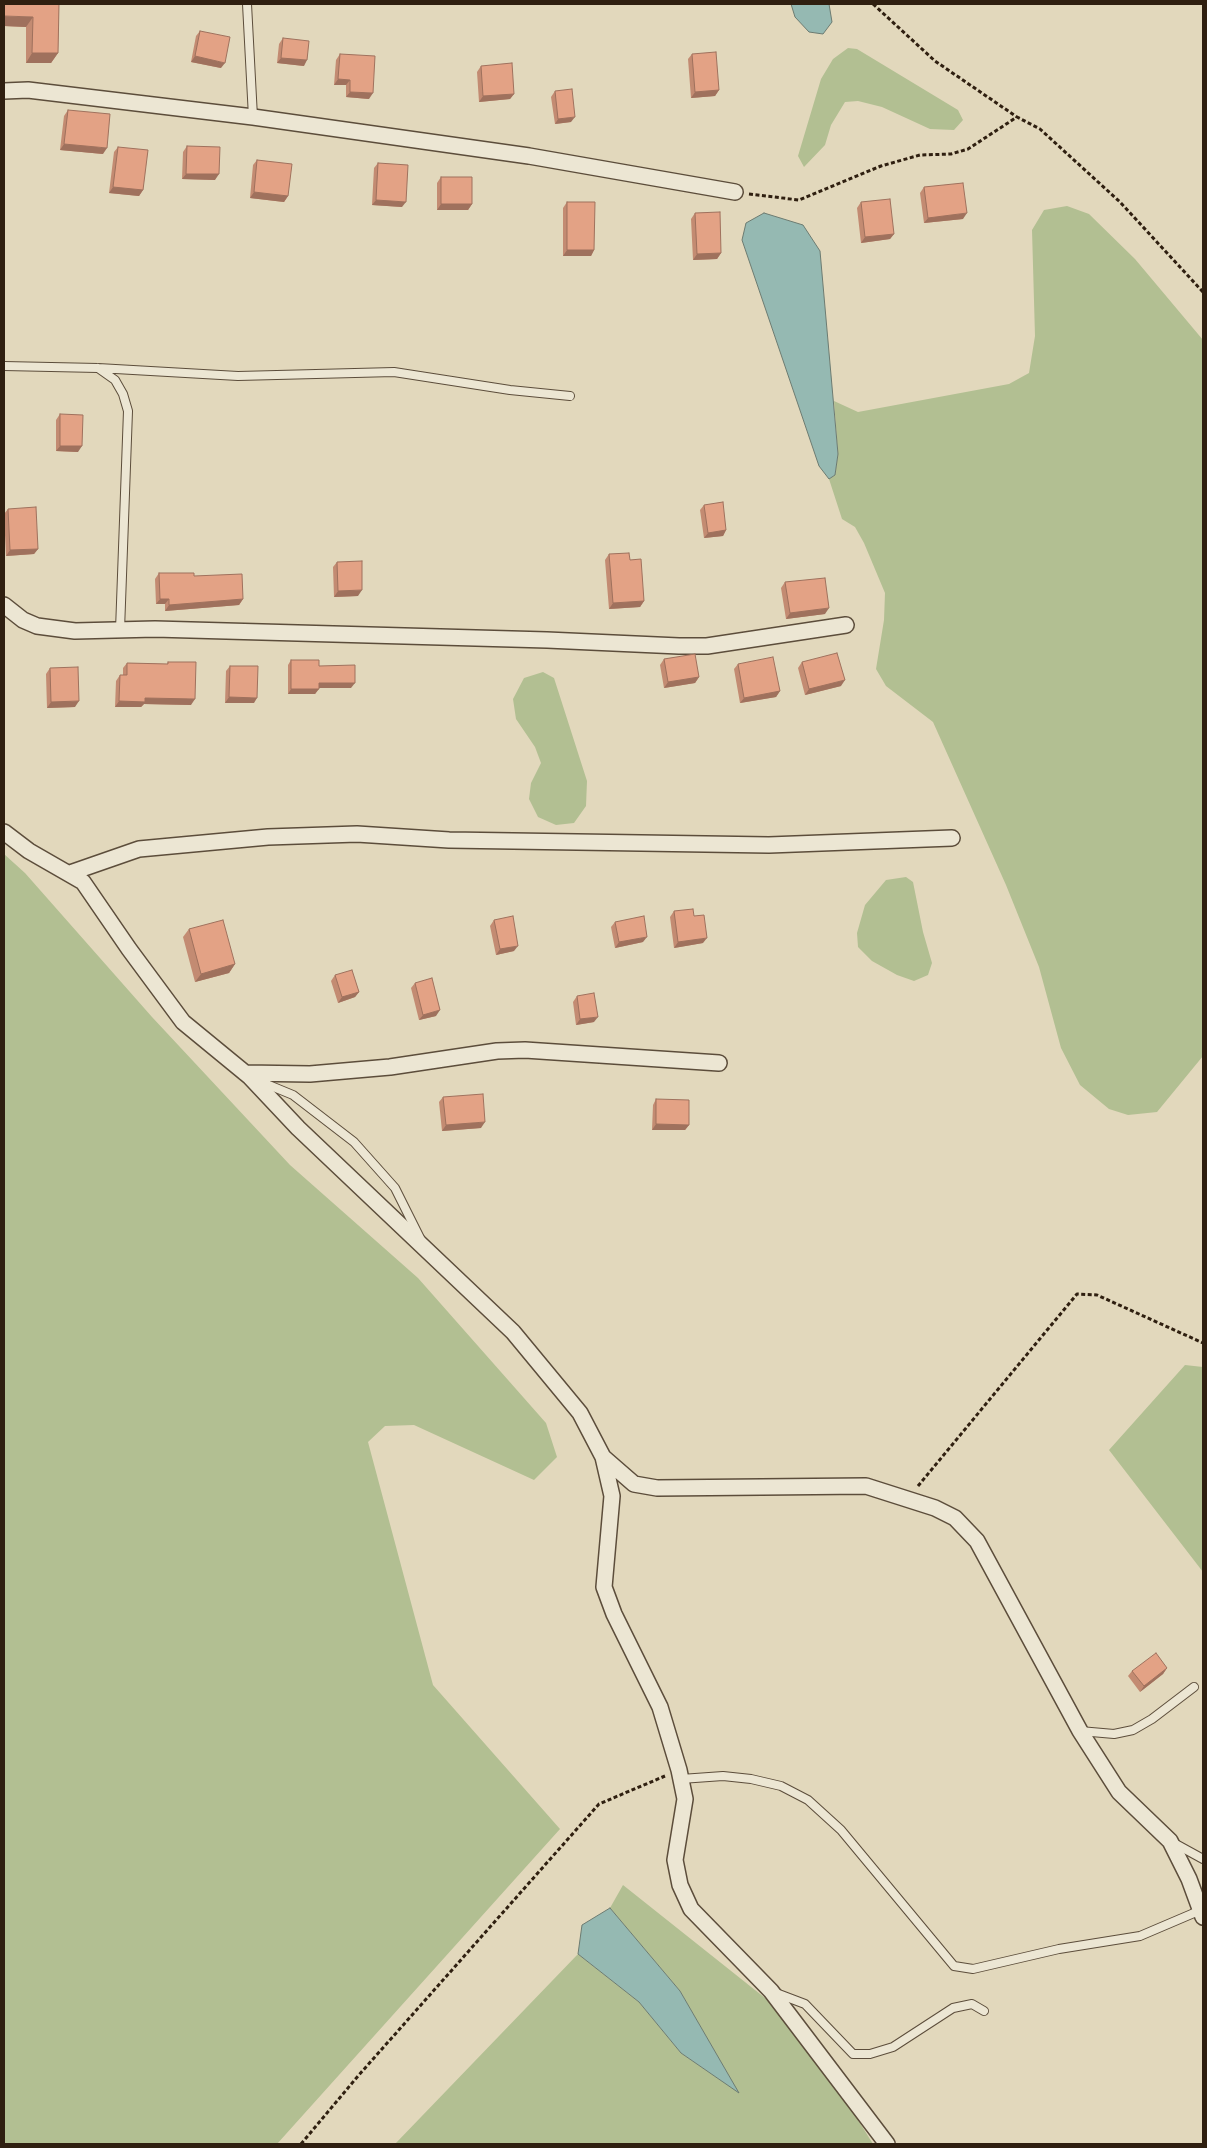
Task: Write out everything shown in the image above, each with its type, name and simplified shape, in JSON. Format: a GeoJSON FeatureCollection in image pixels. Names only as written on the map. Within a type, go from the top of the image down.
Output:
{"type":"FeatureCollection","features":[{"type":"Feature","properties":{"kind":"street"},"geometry":{"type":"LineString","coordinates":[[4,91],[28,90],[253,117],[529,156],[735,192]]}},
{"type":"Feature","properties":{"kind":"street"},"geometry":{"type":"LineString","coordinates":[[4,605],[23,620],[37,626],[75,631],[120,630],[548,640],[707,646],[846,625]]}},
{"type":"Feature","properties":{"kind":"street"},"geometry":{"type":"LineString","coordinates":[[4,832],[29,851],[83,882],[96,898],[129,949],[183,1022],[247,1075],[298,1128],[513,1332],[580,1414],[603,1457],[612,1496],[604,1587],[614,1614],[660,1707],[680,1775],[685,1799],[675,1860],[680,1885],[691,1909],[771,1991],[887,2144]]}},
{"type":"Feature","properties":{"kind":"street"},"geometry":{"type":"LineString","coordinates":[[70,873],[139,849],[268,837],[374,834],[449,840],[769,845],[952,838]]}},
{"type":"Feature","properties":{"kind":"street"},"geometry":{"type":"LineString","coordinates":[[247,1075],[310,1074],[390,1067],[497,1051],[525,1050],[719,1063]]}},
{"type":"Feature","properties":{"kind":"street"},"geometry":{"type":"LineString","coordinates":[[603,1457],[634,1484],[657,1488],[866,1486],[935,1508],[955,1518],[977,1541],[1080,1731],[1119,1792],[1170,1841],[1189,1878],[1202,1912]]}},
{"type":"Feature","properties":{"kind":"lane"},"geometry":{"type":"LineString","coordinates":[[247,4],[253,117]]}},
{"type":"Feature","properties":{"kind":"lane"},"geometry":{"type":"LineString","coordinates":[[4,366],[98,368],[238,376],[394,372],[510,390],[570,396]]}},
{"type":"Feature","properties":{"kind":"lane"},"geometry":{"type":"LineString","coordinates":[[98,368],[114,380],[123,394],[128,411],[120,630]]}},
{"type":"Feature","properties":{"kind":"lane"},"geometry":{"type":"LineString","coordinates":[[247,1075],[293,1095],[354,1142],[395,1188],[427,1250]]}},
{"type":"Feature","properties":{"kind":"lane"},"geometry":{"type":"LineString","coordinates":[[1080,1731],[1114,1734],[1133,1730],[1152,1719],[1194,1687]]}},
{"type":"Feature","properties":{"kind":"lane"},"geometry":{"type":"LineString","coordinates":[[680,1775],[723,1776],[751,1780],[781,1786],[808,1800],[841,1830],[954,1966],[973,1969],[1059,1949],[1140,1936],[1202,1912]]}},
{"type":"Feature","properties":{"kind":"lane"},"geometry":{"type":"LineString","coordinates":[[1170,1841],[1203,1859]]}},
{"type":"Feature","properties":{"kind":"lane"},"geometry":{"type":"LineString","coordinates":[[771,1991],[804,2004],[853,2054],[870,2054],[893,2047],[953,2008],[972,2004],[984,2011]]}},
{"type":"Feature","properties":{"kind":"path"},"geometry":{"type":"LineString","coordinates":[[874,4],[935,61],[1017,117],[1040,129],[1120,202],[1203,292]]}},
{"type":"Feature","properties":{"kind":"path"},"geometry":{"type":"LineString","coordinates":[[735,192],[799,200],[881,166],[920,156],[951,154],[968,149],[1017,117]]}},
{"type":"Feature","properties":{"kind":"path"},"geometry":{"type":"LineString","coordinates":[[907,1500],[1077,1294],[1097,1295],[1203,1343]]}},
{"type":"Feature","properties":{"kind":"path"},"geometry":{"type":"LineString","coordinates":[[302,2144],[358,2076],[599,1804],[680,1775]]}},
{"type":"Feature","properties":{"kind":"green space"},"geometry":{"type":"Polygon","coordinates":[[[848,48],[857,49],[958,110],[963,120],[954,130],[930,129],[882,107],[858,101],[845,102],[831,125],[825,145],[804,167],[798,156],[821,79],[833,59],[848,48]]]}},
{"type":"Feature","properties":{"kind":"green space"},"geometry":{"type":"Polygon","coordinates":[[[1067,206],[1089,214],[1135,259],[1203,340],[1203,1056],[1157,1112],[1128,1115],[1109,1109],[1080,1085],[1061,1048],[1039,967],[1006,885],[933,722],[886,686],[876,669],[884,620],[885,593],[864,543],[855,527],[842,519],[829,479],[835,475],[838,454],[834,401],[858,412],[1009,384],[1029,373],[1035,336],[1032,230],[1044,210],[1067,206]]]}},
{"type":"Feature","properties":{"kind":"green space"},"geometry":{"type":"Polygon","coordinates":[[[543,672],[554,678],[587,781],[586,806],[574,823],[556,825],[538,817],[529,799],[531,783],[541,763],[535,747],[516,719],[513,699],[524,678],[543,672]]]}},
{"type":"Feature","properties":{"kind":"green space"},"geometry":{"type":"Polygon","coordinates":[[[4,854],[25,873],[152,1017],[290,1165],[418,1278],[546,1423],[557,1457],[534,1480],[414,1425],[385,1426],[368,1442],[433,1685],[560,1829],[277,2144],[4,2144],[4,854]]]}},
{"type":"Feature","properties":{"kind":"green space"},"geometry":{"type":"Polygon","coordinates":[[[906,877],[913,882],[923,932],[932,963],[928,975],[914,981],[897,975],[872,961],[858,947],[857,933],[865,905],[886,880],[906,877]]]}},
{"type":"Feature","properties":{"kind":"green space"},"geometry":{"type":"Polygon","coordinates":[[[1185,1365],[1203,1367],[1203,1572],[1109,1450],[1185,1365]]]}},
{"type":"Feature","properties":{"kind":"green space"},"geometry":{"type":"Polygon","coordinates":[[[623,1885],[799,2025],[873,2144],[395,2144],[578,1954],[639,2002],[681,2053],[738,2092],[680,1991],[610,1908],[623,1885]]]}},
{"type":"Feature","properties":{"kind":"water"},"geometry":{"type":"Polygon","coordinates":[[[791,4],[829,4],[832,22],[823,34],[809,32],[795,17],[791,4]]]}},
{"type":"Feature","properties":{"kind":"water"},"geometry":{"type":"Polygon","coordinates":[[[764,213],[803,225],[820,251],[838,454],[835,475],[829,479],[819,466],[742,240],[746,223],[764,213]]]}},
{"type":"Feature","properties":{"kind":"water"},"geometry":{"type":"Polygon","coordinates":[[[610,1908],[680,1991],[739,2093],[681,2053],[639,2002],[578,1954],[582,1925],[610,1908]]]}},
{"type":"Feature","properties":{"kind":"building"},"geometry":{"type":"Polygon","coordinates":[[[4,4],[59,4],[58,53],[32,53],[33,17],[4,16],[4,4]]]}},
{"type":"Feature","properties":{"kind":"building"},"geometry":{"type":"Polygon","coordinates":[[[200,31],[230,37],[225,63],[195,56],[200,31]]]}},
{"type":"Feature","properties":{"kind":"building"},"geometry":{"type":"Polygon","coordinates":[[[283,38],[309,41],[307,60],[281,58],[283,38]]]}},
{"type":"Feature","properties":{"kind":"building"},"geometry":{"type":"Polygon","coordinates":[[[716,52],[719,90],[695,92],[692,54],[716,52]]]}},
{"type":"Feature","properties":{"kind":"building"},"geometry":{"type":"Polygon","coordinates":[[[340,54],[375,56],[373,93],[350,92],[350,80],[338,79],[340,54]]]}},
{"type":"Feature","properties":{"kind":"building"},"geometry":{"type":"Polygon","coordinates":[[[512,63],[514,94],[483,96],[481,66],[512,63]]]}},
{"type":"Feature","properties":{"kind":"building"},"geometry":{"type":"Polygon","coordinates":[[[572,89],[575,117],[558,119],[555,91],[572,89]]]}},
{"type":"Feature","properties":{"kind":"building"},"geometry":{"type":"Polygon","coordinates":[[[68,110],[110,114],[107,148],[64,144],[68,110]]]}},
{"type":"Feature","properties":{"kind":"building"},"geometry":{"type":"Polygon","coordinates":[[[187,146],[220,147],[219,174],[186,174],[187,146]]]}},
{"type":"Feature","properties":{"kind":"building"},"geometry":{"type":"Polygon","coordinates":[[[118,147],[148,150],[143,190],[113,187],[118,147]]]}},
{"type":"Feature","properties":{"kind":"building"},"geometry":{"type":"Polygon","coordinates":[[[257,160],[292,164],[288,196],[254,192],[257,160]]]}},
{"type":"Feature","properties":{"kind":"building"},"geometry":{"type":"Polygon","coordinates":[[[378,163],[408,165],[406,202],[376,200],[378,163]]]}},
{"type":"Feature","properties":{"kind":"building"},"geometry":{"type":"Polygon","coordinates":[[[441,177],[472,177],[472,204],[441,204],[441,177]]]}},
{"type":"Feature","properties":{"kind":"building"},"geometry":{"type":"Polygon","coordinates":[[[963,183],[967,213],[928,218],[924,187],[963,183]]]}},
{"type":"Feature","properties":{"kind":"building"},"geometry":{"type":"Polygon","coordinates":[[[890,199],[894,234],[865,237],[861,202],[890,199]]]}},
{"type":"Feature","properties":{"kind":"building"},"geometry":{"type":"Polygon","coordinates":[[[567,202],[595,202],[594,250],[567,250],[567,202]]]}},
{"type":"Feature","properties":{"kind":"building"},"geometry":{"type":"Polygon","coordinates":[[[720,212],[721,253],[697,254],[695,213],[720,212]]]}},
{"type":"Feature","properties":{"kind":"building"},"geometry":{"type":"Polygon","coordinates":[[[60,414],[83,415],[82,446],[60,446],[60,414]]]}},
{"type":"Feature","properties":{"kind":"building"},"geometry":{"type":"Polygon","coordinates":[[[723,502],[726,530],[708,533],[704,505],[723,502]]]}},
{"type":"Feature","properties":{"kind":"building"},"geometry":{"type":"Polygon","coordinates":[[[36,507],[38,549],[10,550],[8,509],[36,507]]]}},
{"type":"Feature","properties":{"kind":"building"},"geometry":{"type":"Polygon","coordinates":[[[629,553],[630,560],[641,559],[644,601],[613,603],[609,554],[629,553]]]}},
{"type":"Feature","properties":{"kind":"building"},"geometry":{"type":"Polygon","coordinates":[[[362,561],[362,590],[338,591],[337,562],[362,561]]]}},
{"type":"Feature","properties":{"kind":"building"},"geometry":{"type":"Polygon","coordinates":[[[159,573],[194,573],[194,576],[242,574],[243,599],[169,605],[169,599],[160,599],[159,573]]]}},
{"type":"Feature","properties":{"kind":"building"},"geometry":{"type":"Polygon","coordinates":[[[825,578],[829,608],[790,613],[785,582],[825,578]]]}},
{"type":"Feature","properties":{"kind":"building"},"geometry":{"type":"Polygon","coordinates":[[[837,653],[845,680],[809,689],[802,662],[837,653]]]}},
{"type":"Feature","properties":{"kind":"building"},"geometry":{"type":"Polygon","coordinates":[[[695,654],[699,677],[668,682],[664,659],[695,654]]]}},
{"type":"Feature","properties":{"kind":"building"},"geometry":{"type":"Polygon","coordinates":[[[773,657],[780,691],[744,698],[738,664],[773,657]]]}},
{"type":"Feature","properties":{"kind":"building"},"geometry":{"type":"Polygon","coordinates":[[[291,660],[319,660],[319,666],[355,665],[355,683],[319,683],[319,689],[291,689],[291,660]]]}},
{"type":"Feature","properties":{"kind":"building"},"geometry":{"type":"Polygon","coordinates":[[[168,662],[196,662],[195,699],[145,698],[145,702],[119,701],[120,675],[127,675],[127,663],[168,664],[168,662]]]}},
{"type":"Feature","properties":{"kind":"building"},"geometry":{"type":"Polygon","coordinates":[[[230,666],[258,666],[257,698],[229,697],[230,666]]]}},
{"type":"Feature","properties":{"kind":"building"},"geometry":{"type":"Polygon","coordinates":[[[78,667],[79,701],[51,702],[50,668],[78,667]]]}},
{"type":"Feature","properties":{"kind":"building"},"geometry":{"type":"Polygon","coordinates":[[[693,909],[694,916],[704,915],[707,938],[678,942],[674,911],[693,909]]]}},
{"type":"Feature","properties":{"kind":"building"},"geometry":{"type":"Polygon","coordinates":[[[513,916],[518,946],[500,949],[494,920],[513,916]]]}},
{"type":"Feature","properties":{"kind":"building"},"geometry":{"type":"Polygon","coordinates":[[[644,916],[647,937],[619,942],[615,922],[644,916]]]}},
{"type":"Feature","properties":{"kind":"building"},"geometry":{"type":"Polygon","coordinates":[[[223,920],[235,964],[201,974],[189,929],[223,920]]]}},
{"type":"Feature","properties":{"kind":"building"},"geometry":{"type":"Polygon","coordinates":[[[352,970],[359,992],[342,997],[335,975],[352,970]]]}},
{"type":"Feature","properties":{"kind":"building"},"geometry":{"type":"Polygon","coordinates":[[[432,978],[440,1010],[423,1015],[415,983],[432,978]]]}},
{"type":"Feature","properties":{"kind":"building"},"geometry":{"type":"Polygon","coordinates":[[[594,993],[598,1017],[580,1019],[577,996],[594,993]]]}},
{"type":"Feature","properties":{"kind":"building"},"geometry":{"type":"Polygon","coordinates":[[[483,1094],[485,1122],[446,1125],[443,1097],[483,1094]]]}},
{"type":"Feature","properties":{"kind":"building"},"geometry":{"type":"Polygon","coordinates":[[[656,1099],[689,1100],[689,1125],[656,1124],[656,1099]]]}},
{"type":"Feature","properties":{"kind":"building"},"geometry":{"type":"Polygon","coordinates":[[[1156,1653],[1167,1668],[1144,1686],[1132,1671],[1156,1653]]]}}]}
